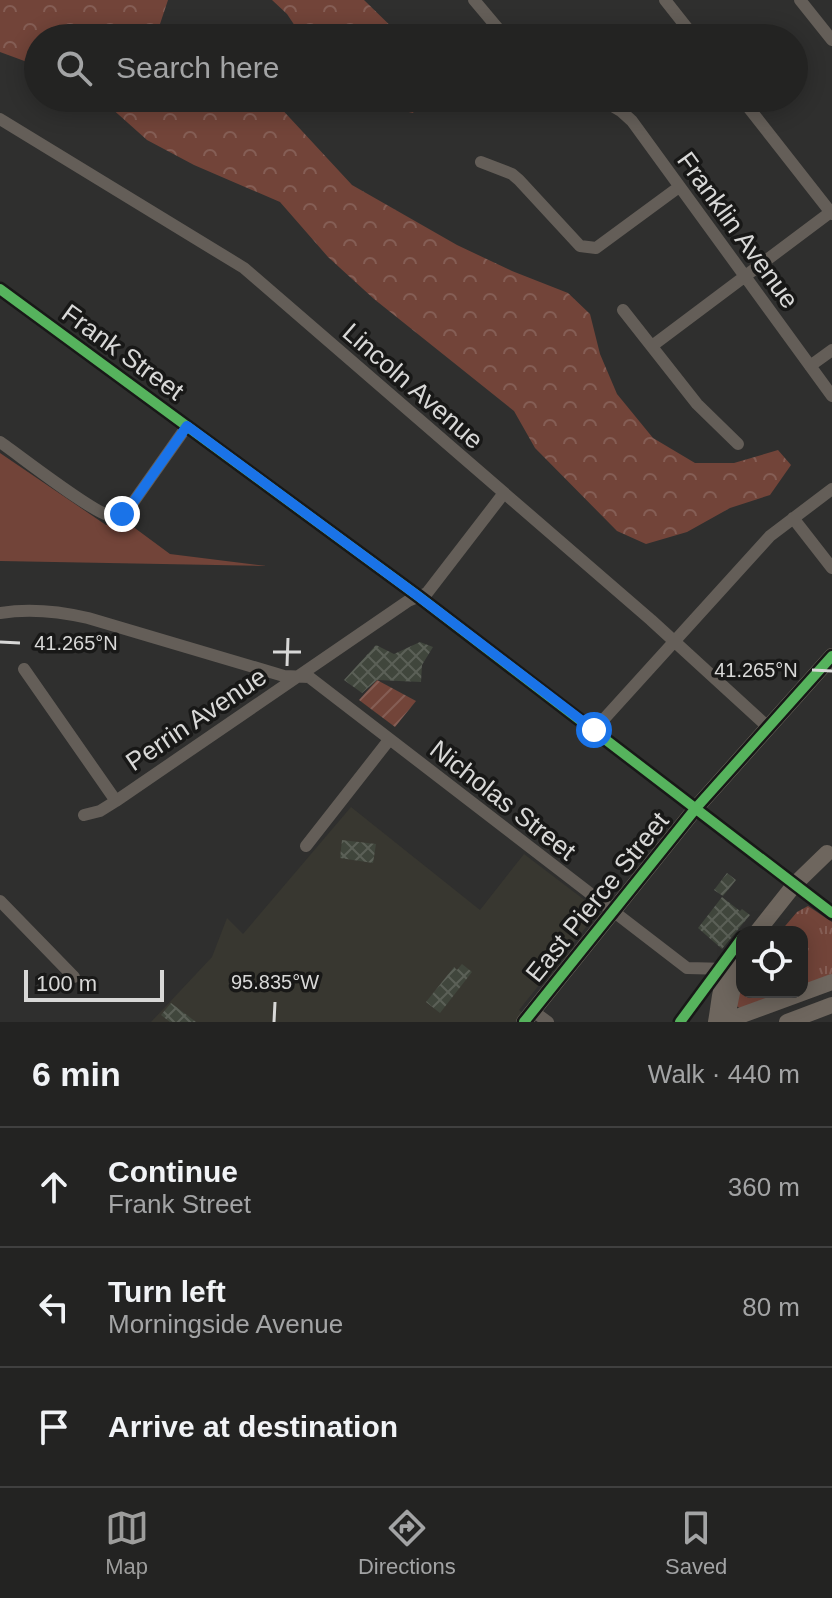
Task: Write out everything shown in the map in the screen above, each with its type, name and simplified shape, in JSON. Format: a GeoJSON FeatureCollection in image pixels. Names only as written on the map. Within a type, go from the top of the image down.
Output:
{"type":"FeatureCollection","features":[{"type":"Feature","properties":{"kind":"main road","name":"East Pierce Street"},"geometry":{"type":"LineString","coordinates":[[529,1016],[696,808],[832,656]]}},
{"type":"Feature","properties":{"kind":"main road"},"geometry":{"type":"LineString","coordinates":[[762,926],[830,850]]}},
{"type":"Feature","properties":{"kind":"main road"},"geometry":{"type":"LineString","coordinates":[[774,926],[798,887]]}},
{"type":"Feature","properties":{"kind":"main road"},"geometry":{"type":"LineString","coordinates":[[723,1021],[733,988],[735,968]]}},
{"type":"Feature","properties":{"kind":"main road"},"geometry":{"type":"LineString","coordinates":[[723,1021],[832,982]]}},
{"type":"Feature","properties":{"kind":"main road"},"geometry":{"type":"LineString","coordinates":[[787,1022],[832,1005]]}},
{"type":"Feature","properties":{"kind":"street"},"geometry":{"type":"LineString","coordinates":[[474,0],[494,24]]}},
{"type":"Feature","properties":{"kind":"street"},"geometry":{"type":"LineString","coordinates":[[665,0],[684,24]]}},
{"type":"Feature","properties":{"kind":"street"},"geometry":{"type":"LineString","coordinates":[[800,0],[832,40]]}},
{"type":"Feature","properties":{"kind":"street","name":"Franklin Avenue"},"geometry":{"type":"LineString","coordinates":[[622,112],[632,121],[832,396]]}},
{"type":"Feature","properties":{"kind":"street"},"geometry":{"type":"LineString","coordinates":[[652,346],[831,212],[752,112]]}},
{"type":"Feature","properties":{"kind":"street","name":"Lincoln Avenue"},"geometry":{"type":"LineString","coordinates":[[0,119],[244,268],[768,727]]}},
{"type":"Feature","properties":{"kind":"street"},"geometry":{"type":"LineString","coordinates":[[481,162],[512,174],[580,246],[596,248],[679,187]]}},
{"type":"Feature","properties":{"kind":"street","name":"Frank Street"},"geometry":{"type":"LineString","coordinates":[[0,289],[418,596],[832,913]]}},
{"type":"Feature","properties":{"kind":"street"},"geometry":{"type":"LineString","coordinates":[[623,310],[697,404],[738,444]]}},
{"type":"Feature","properties":{"kind":"street"},"geometry":{"type":"LineString","coordinates":[[810,366],[832,350]]}},
{"type":"Feature","properties":{"kind":"street"},"geometry":{"type":"LineString","coordinates":[[0,442],[88,505],[103,514],[116,516],[132,504],[187,426]]}},
{"type":"Feature","properties":{"kind":"street"},"geometry":{"type":"LineString","coordinates":[[594,730],[770,536],[832,489]]}},
{"type":"Feature","properties":{"kind":"street","name":"Perrin Avenue"},"geometry":{"type":"LineString","coordinates":[[84,815],[100,811],[116,801],[408,601],[427,593],[504,493]]}},
{"type":"Feature","properties":{"kind":"street"},"geometry":{"type":"LineString","coordinates":[[793,518],[832,568]]}},
{"type":"Feature","properties":{"kind":"street","name":"Nicholas Street"},"geometry":{"type":"LineString","coordinates":[[0,611],[33,610],[88,618],[284,676],[309,677],[687,968],[735,968]]}},
{"type":"Feature","properties":{"kind":"street"},"geometry":{"type":"LineString","coordinates":[[24,669],[116,801]]}},
{"type":"Feature","properties":{"kind":"street"},"geometry":{"type":"LineString","coordinates":[[306,846],[389,740]]}},
{"type":"Feature","properties":{"kind":"street"},"geometry":{"type":"LineString","coordinates":[[0,901],[74,977]]}},
{"type":"Feature","properties":{"kind":"street"},"geometry":{"type":"LineString","coordinates":[[529,1016],[548,1022]]}},
{"type":"Feature","properties":{"kind":"shaded area"},"geometry":{"type":"Polygon","coordinates":[[[351,807],[480,910],[524,854],[599,911],[519,1010],[533,1022],[151,1022],[212,957],[227,918],[243,934],[351,807]]]}},
{"type":"Feature","properties":{"kind":"green space"},"geometry":{"type":"Polygon","coordinates":[[[0,0],[168,0],[160,24],[24,24],[24,61],[0,52],[0,0]]]}},
{"type":"Feature","properties":{"kind":"green space"},"geometry":{"type":"Polygon","coordinates":[[[272,0],[364,0],[389,24],[294,24],[272,0]]]}},
{"type":"Feature","properties":{"kind":"green space"},"geometry":{"type":"Polygon","coordinates":[[[116,112],[284,112],[352,185],[457,245],[568,293],[590,314],[600,354],[617,394],[653,438],[695,463],[734,463],[778,450],[791,465],[770,495],[730,508],[687,532],[646,544],[617,531],[535,448],[514,411],[374,299],[328,257],[280,202],[194,165],[147,140],[116,112]]]}},
{"type":"Feature","properties":{"kind":"green space"},"geometry":{"type":"Polygon","coordinates":[[[0,453],[106,525],[128,523],[170,554],[267,566],[0,561],[0,453]]]}},
{"type":"Feature","properties":{"kind":"green space"},"geometry":{"type":"Polygon","coordinates":[[[377,680],[416,701],[395,727],[359,700],[377,680]]]}},
{"type":"Feature","properties":{"kind":"green space"},"geometry":{"type":"Polygon","coordinates":[[[808,906],[832,922],[832,977],[808,985],[808,926],[785,926],[797,912],[808,906]]]}},
{"type":"Feature","properties":{"kind":"green space"},"geometry":{"type":"Polygon","coordinates":[[[737,998],[772,998],[741,1009],[735,1005],[737,998]]]}},
{"type":"Feature","properties":{"kind":"building"},"geometry":{"type":"Polygon","coordinates":[[[420,642],[433,647],[422,665],[421,682],[377,680],[362,693],[344,680],[376,645],[394,654],[420,642]]]}},
{"type":"Feature","properties":{"kind":"building"},"geometry":{"type":"Polygon","coordinates":[[[342,840],[376,844],[373,863],[340,858],[342,840]]]}},
{"type":"Feature","properties":{"kind":"building"},"geometry":{"type":"Polygon","coordinates":[[[727,873],[736,880],[723,896],[714,890],[727,873]]]}},
{"type":"Feature","properties":{"kind":"building"},"geometry":{"type":"Polygon","coordinates":[[[722,897],[750,915],[741,926],[736,926],[736,932],[722,949],[698,928],[722,897]]]}},
{"type":"Feature","properties":{"kind":"building"},"geometry":{"type":"Polygon","coordinates":[[[462,964],[472,972],[440,1013],[426,1002],[454,967],[457,970],[462,964]]]}},
{"type":"Feature","properties":{"kind":"building"},"geometry":{"type":"Polygon","coordinates":[[[171,1003],[196,1022],[170,1022],[161,1015],[171,1003]]]}},
{"type":"Feature","properties":{"kind":"cycle path"},"geometry":{"type":"LineString","coordinates":[[0,289],[418,596],[832,913]]}},
{"type":"Feature","properties":{"kind":"cycle path"},"geometry":{"type":"LineString","coordinates":[[524,1022],[696,808],[832,656]]}},
{"type":"Feature","properties":{"kind":"cycle path"},"geometry":{"type":"LineString","coordinates":[[680,1022],[736,946]]}},
{"type":"Feature","properties":{"kind":"route"},"geometry":{"type":"LineString","coordinates":[[122,514],[187,426],[594,730]]}}]}
